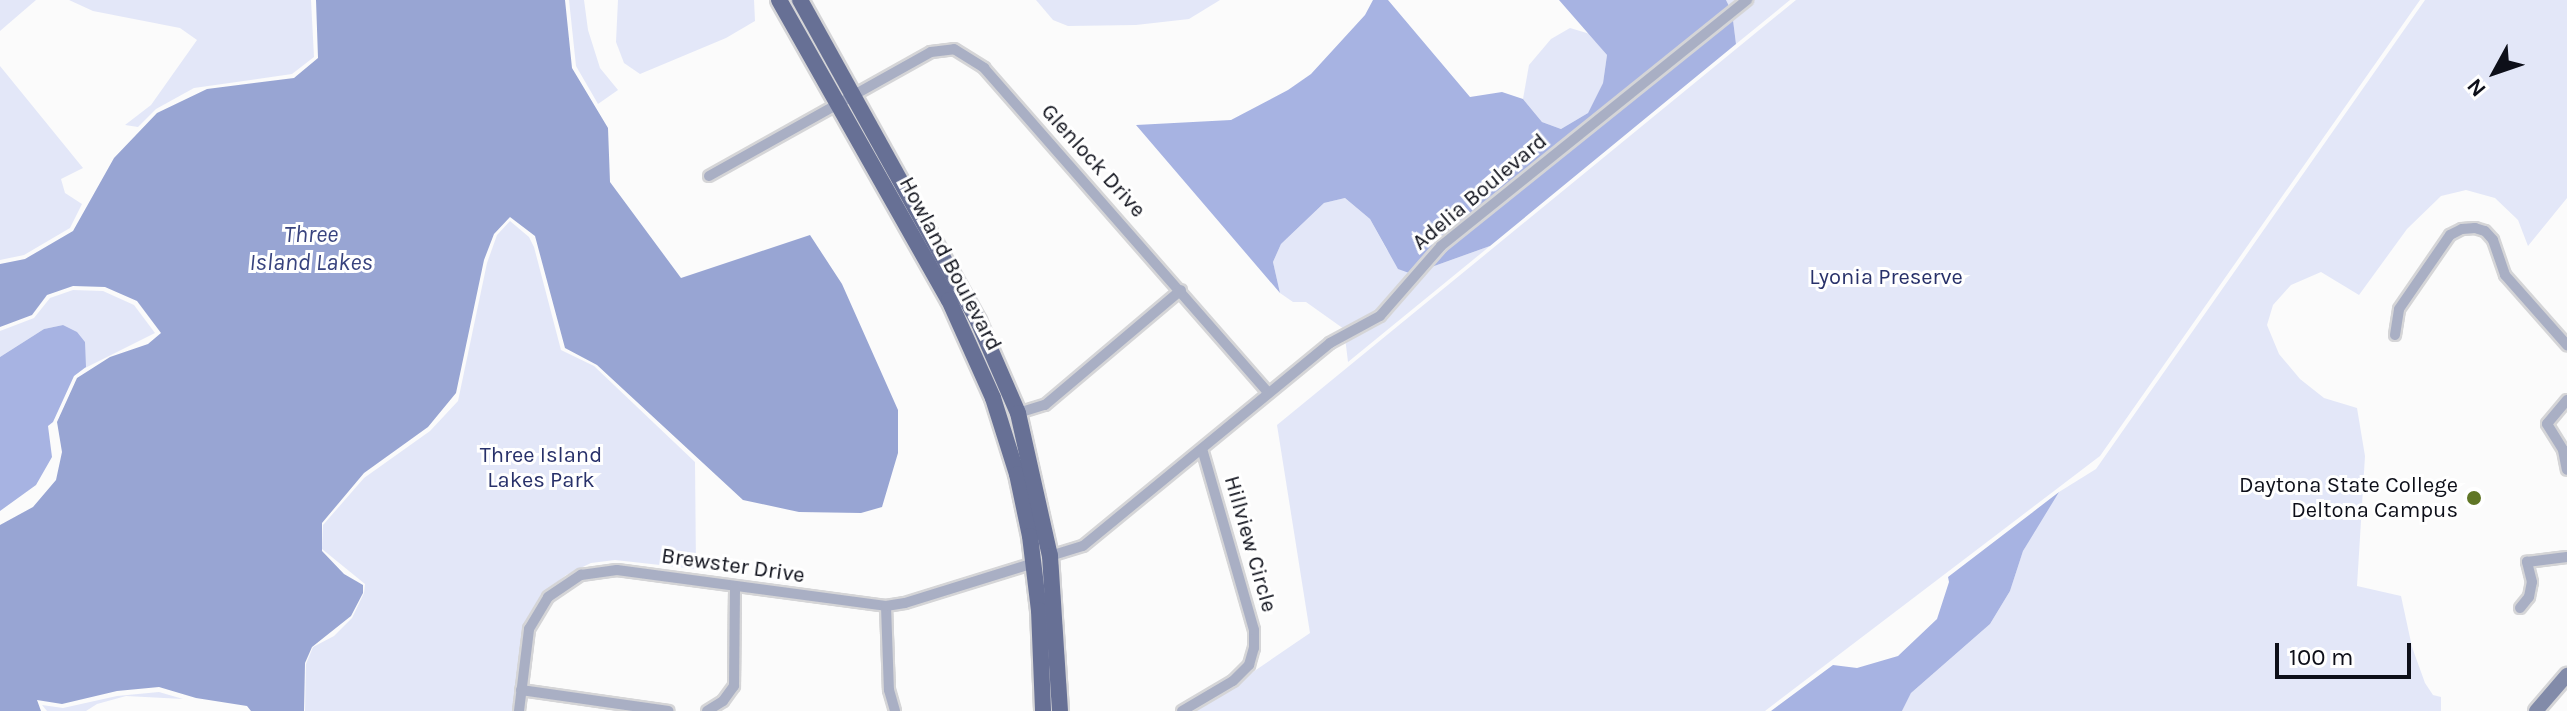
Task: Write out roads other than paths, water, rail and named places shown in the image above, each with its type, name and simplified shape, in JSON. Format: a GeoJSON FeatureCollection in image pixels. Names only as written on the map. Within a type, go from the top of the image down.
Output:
{"type":"FeatureCollection","features":[{"type":"Feature","properties":{"kind":"main road","name":"Howland Boulevard"},"geometry":{"type":"LineString","coordinates":[[779,0],[845,99],[978,321],[1018,413],[1050,556],[1060,711]]}},
{"type":"Feature","properties":{"kind":"main road","name":"Howland Boulevard"},"geometry":{"type":"LineString","coordinates":[[800,0],[845,99],[967,337],[1010,449],[1034,563],[1043,711]]}},
{"type":"Feature","properties":{"kind":"main road"},"geometry":{"type":"LineString","coordinates":[[1030,536],[1050,556]]}},
{"type":"Feature","properties":{"kind":"main road"},"geometry":{"type":"LineString","coordinates":[[2536,711],[2567,675]]}},
{"type":"Feature","properties":{"kind":"street","name":"Adelia Boulevard"},"geometry":{"type":"LineString","coordinates":[[1050,556],[1083,546],[1330,343],[1380,316],[1441,246],[1747,0]]}},
{"type":"Feature","properties":{"kind":"street","name":"Glenlock Drive"},"geometry":{"type":"LineString","coordinates":[[709,176],[931,52],[954,49],[968,55],[1181,290],[1269,393]]}},
{"type":"Feature","properties":{"kind":"street"},"geometry":{"type":"LineString","coordinates":[[2395,335],[2399,309],[2450,235],[2462,229],[2475,228],[2493,240],[2505,275],[2567,345]]}},
{"type":"Feature","properties":{"kind":"street"},"geometry":{"type":"LineString","coordinates":[[1018,413],[1045,405],[1181,290]]}},
{"type":"Feature","properties":{"kind":"street"},"geometry":{"type":"LineString","coordinates":[[2567,400],[2547,424],[2563,450],[2567,470]]}},
{"type":"Feature","properties":{"kind":"street","name":"Hillview Circle"},"geometry":{"type":"LineString","coordinates":[[1182,711],[1233,681],[1249,665],[1254,648],[1254,630],[1202,449]]}},
{"type":"Feature","properties":{"kind":"street"},"geometry":{"type":"LineString","coordinates":[[2520,608],[2529,597],[2532,582],[2527,562],[2567,557]]}},
{"type":"Feature","properties":{"kind":"street","name":"Brewster Drive"},"geometry":{"type":"LineString","coordinates":[[519,711],[529,629],[537,612],[564,584],[581,575],[617,570],[886,606],[905,603],[1034,563]]}},
{"type":"Feature","properties":{"kind":"street"},"geometry":{"type":"LineString","coordinates":[[707,711],[723,701],[734,686],[735,586]]}},
{"type":"Feature","properties":{"kind":"street"},"geometry":{"type":"LineString","coordinates":[[886,606],[889,690],[895,711]]}},
{"type":"Feature","properties":{"kind":"street"},"geometry":{"type":"LineString","coordinates":[[521,690],[669,711]]}},
{"type":"Feature","properties":{"kind":"water","name":"Three Island Lakes"},"geometry":{"type":"Polygon","coordinates":[[[316,0],[565,0],[572,68],[608,128],[610,182],[681,278],[810,235],[842,284],[898,410],[898,453],[882,507],[861,513],[799,512],[743,500],[597,365],[565,348],[535,236],[510,217],[494,234],[484,260],[456,393],[428,427],[364,473],[322,523],[322,551],[344,574],[363,585],[363,593],[351,616],[312,647],[305,663],[304,711],[251,711],[247,706],[196,698],[159,687],[117,691],[62,704],[37,700],[41,711],[0,711],[0,525],[33,507],[56,480],[62,452],[57,422],[77,378],[110,357],[148,344],[161,333],[137,301],[105,287],[73,286],[47,295],[32,315],[0,327],[0,264],[25,259],[73,231],[114,158],[157,113],[207,89],[294,78],[318,58],[316,0]]]}},
{"type":"Feature","properties":{"kind":"place","name":"Daytona State College Deltona Campus"},"geometry":{"type":"Point","coordinates":[2474,498]}},
{"type":"Feature","properties":{"kind":"park label","name":"Lyonia Preserve"},"geometry":{"type":"Point","coordinates":[1886,278]}},
{"type":"Feature","properties":{"kind":"park label","name":"Three Island Lakes Park"},"geometry":{"type":"Point","coordinates":[541,468]}}]}
